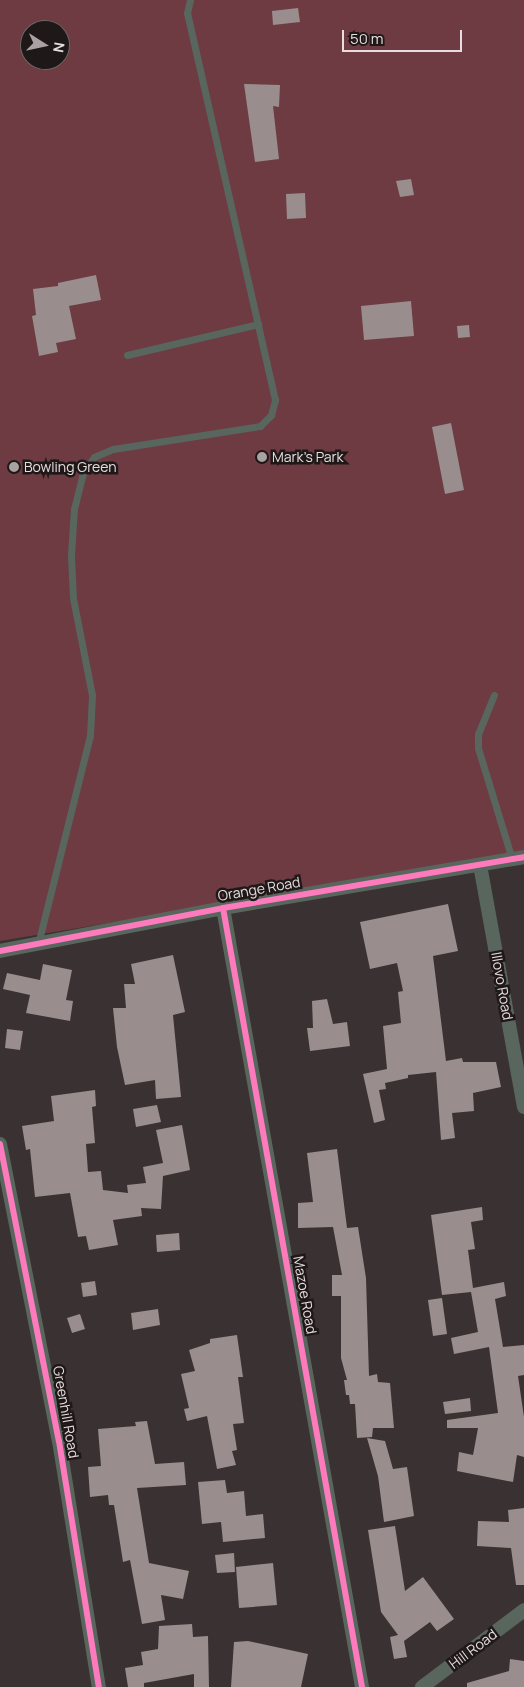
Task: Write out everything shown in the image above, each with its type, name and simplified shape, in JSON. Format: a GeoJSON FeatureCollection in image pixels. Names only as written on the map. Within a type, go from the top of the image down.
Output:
{"type":"FeatureCollection","features":[{"type":"Feature","properties":{"kind":"street","name":"Orange Road"},"geometry":{"type":"LineString","coordinates":[[0,951],[223,908],[518,858]]}},
{"type":"Feature","properties":{"kind":"street","name":"Illovo Road"},"geometry":{"type":"LineString","coordinates":[[480,865],[524,1107]]}},
{"type":"Feature","properties":{"kind":"street","name":"Mazoe Road"},"geometry":{"type":"LineString","coordinates":[[223,908],[362,1687]]}},
{"type":"Feature","properties":{"kind":"street","name":"Greenhill Road"},"geometry":{"type":"LineString","coordinates":[[0,1144],[57,1431],[99,1687]]}},
{"type":"Feature","properties":{"kind":"street","name":"Hill Road"},"geometry":{"type":"LineString","coordinates":[[422,1687],[524,1610]]}},
{"type":"Feature","properties":{"kind":"lane"},"geometry":{"type":"LineString","coordinates":[[38,944],[90,736],[92,696],[73,598],[71,555],[74,509],[82,476],[94,457],[113,449],[260,426],[271,415],[275,400],[187,13],[190,0]]}},
{"type":"Feature","properties":{"kind":"lane"},"geometry":{"type":"LineString","coordinates":[[127,355],[258,324]]}},
{"type":"Feature","properties":{"kind":"lane"},"geometry":{"type":"LineString","coordinates":[[494,695],[478,734],[478,748],[518,858]]}},
{"type":"Feature","properties":{"kind":"shaded area","name":"Mark's Park"},"geometry":{"type":"Polygon","coordinates":[[[0,0],[524,0],[524,854],[0,941],[0,0]]]}},
{"type":"Feature","properties":{"kind":"building"},"geometry":{"type":"Polygon","coordinates":[[[298,8],[300,22],[273,25],[272,11],[298,8]]]}},
{"type":"Feature","properties":{"kind":"building"},"geometry":{"type":"Polygon","coordinates":[[[244,84],[280,85],[279,107],[273,106],[279,159],[255,162],[244,84]]]}},
{"type":"Feature","properties":{"kind":"building"},"geometry":{"type":"Polygon","coordinates":[[[411,179],[414,195],[400,197],[396,181],[411,179]]]}},
{"type":"Feature","properties":{"kind":"building"},"geometry":{"type":"Polygon","coordinates":[[[305,193],[306,218],[287,219],[286,194],[305,193]]]}},
{"type":"Feature","properties":{"kind":"building"},"geometry":{"type":"Polygon","coordinates":[[[96,275],[101,300],[69,306],[76,339],[56,343],[58,352],[39,356],[32,316],[36,315],[33,289],[58,286],[58,283],[96,275]]]}},
{"type":"Feature","properties":{"kind":"building"},"geometry":{"type":"Polygon","coordinates":[[[411,301],[414,336],[364,340],[361,306],[411,301]]]}},
{"type":"Feature","properties":{"kind":"building"},"geometry":{"type":"Polygon","coordinates":[[[469,325],[470,337],[458,338],[457,326],[469,325]]]}},
{"type":"Feature","properties":{"kind":"building"},"geometry":{"type":"Polygon","coordinates":[[[451,423],[464,490],[445,494],[432,427],[451,423]]]}},
{"type":"Feature","properties":{"kind":"building"},"geometry":{"type":"Polygon","coordinates":[[[448,904],[458,951],[433,956],[446,1061],[462,1058],[463,1062],[496,1062],[501,1087],[473,1093],[474,1111],[452,1113],[455,1138],[441,1140],[436,1072],[408,1075],[408,1078],[385,1083],[386,1089],[379,1090],[385,1120],[374,1123],[363,1074],[387,1069],[383,1026],[401,1023],[398,992],[403,991],[397,963],[370,969],[360,922],[448,904]]]}},
{"type":"Feature","properties":{"kind":"building"},"geometry":{"type":"Polygon","coordinates":[[[173,955],[185,1012],[173,1015],[181,1097],[156,1099],[155,1080],[125,1085],[117,1047],[113,1008],[126,1008],[124,984],[135,984],[131,964],[173,955]]]}},
{"type":"Feature","properties":{"kind":"building"},"geometry":{"type":"Polygon","coordinates":[[[43,964],[72,970],[66,1000],[73,1001],[70,1021],[26,1013],[30,995],[3,989],[7,973],[40,980],[43,964]]]}},
{"type":"Feature","properties":{"kind":"building"},"geometry":{"type":"Polygon","coordinates":[[[327,999],[333,1024],[347,1022],[350,1046],[310,1051],[307,1028],[313,1028],[312,1001],[327,999]]]}},
{"type":"Feature","properties":{"kind":"building"},"geometry":{"type":"Polygon","coordinates":[[[7,1029],[23,1031],[20,1050],[5,1048],[7,1029]]]}},
{"type":"Feature","properties":{"kind":"building"},"geometry":{"type":"Polygon","coordinates":[[[95,1090],[96,1106],[92,1107],[95,1143],[86,1144],[88,1172],[101,1171],[103,1190],[128,1193],[127,1185],[146,1183],[143,1167],[163,1163],[156,1130],[182,1125],[190,1170],[163,1176],[161,1209],[141,1208],[142,1216],[113,1220],[118,1245],[89,1250],[86,1236],[78,1237],[70,1193],[35,1197],[30,1149],[26,1150],[22,1126],[54,1121],[51,1096],[95,1090]]]}},
{"type":"Feature","properties":{"kind":"building"},"geometry":{"type":"Polygon","coordinates":[[[157,1105],[161,1122],[136,1127],[133,1109],[157,1105]]]}},
{"type":"Feature","properties":{"kind":"building"},"geometry":{"type":"Polygon","coordinates":[[[337,1149],[347,1228],[358,1227],[366,1278],[369,1376],[377,1374],[378,1382],[390,1383],[394,1428],[373,1428],[372,1437],[357,1438],[355,1404],[350,1404],[349,1395],[346,1395],[344,1380],[347,1380],[341,1358],[341,1296],[332,1296],[332,1275],[342,1275],[333,1227],[298,1228],[298,1203],[313,1202],[307,1153],[337,1149]]]}},
{"type":"Feature","properties":{"kind":"building"},"geometry":{"type":"Polygon","coordinates":[[[482,1207],[483,1220],[471,1222],[475,1249],[468,1250],[473,1288],[504,1282],[506,1296],[495,1299],[503,1347],[524,1345],[524,1375],[518,1376],[524,1417],[524,1457],[517,1455],[513,1482],[457,1471],[459,1452],[473,1455],[478,1428],[447,1428],[447,1420],[498,1413],[489,1347],[454,1354],[451,1338],[478,1332],[471,1292],[442,1295],[431,1215],[482,1207]]]}},
{"type":"Feature","properties":{"kind":"building"},"geometry":{"type":"Polygon","coordinates":[[[179,1233],[180,1250],[157,1252],[156,1235],[179,1233]]]}},
{"type":"Feature","properties":{"kind":"building"},"geometry":{"type":"Polygon","coordinates":[[[95,1281],[97,1295],[83,1297],[81,1283],[95,1281]]]}},
{"type":"Feature","properties":{"kind":"building"},"geometry":{"type":"Polygon","coordinates":[[[442,1298],[447,1334],[433,1336],[428,1300],[442,1298]]]}},
{"type":"Feature","properties":{"kind":"building"},"geometry":{"type":"Polygon","coordinates":[[[158,1309],[160,1325],[133,1330],[131,1313],[158,1309]]]}},
{"type":"Feature","properties":{"kind":"building"},"geometry":{"type":"Polygon","coordinates":[[[80,1314],[85,1329],[72,1333],[67,1318],[80,1314]]]}},
{"type":"Feature","properties":{"kind":"building"},"geometry":{"type":"Polygon","coordinates":[[[237,1335],[243,1377],[238,1377],[244,1423],[233,1424],[237,1450],[232,1451],[236,1465],[217,1469],[207,1416],[187,1421],[184,1409],[189,1408],[181,1374],[195,1371],[189,1350],[210,1343],[210,1339],[237,1335]]]}},
{"type":"Feature","properties":{"kind":"building"},"geometry":{"type":"Polygon","coordinates":[[[470,1398],[471,1411],[445,1414],[443,1402],[470,1398]]]}},
{"type":"Feature","properties":{"kind":"building"},"geometry":{"type":"Polygon","coordinates":[[[147,1421],[155,1464],[184,1462],[186,1485],[137,1488],[149,1563],[189,1571],[183,1599],[161,1595],[165,1620],[142,1624],[130,1560],[123,1562],[114,1505],[109,1505],[108,1495],[90,1497],[88,1467],[101,1466],[98,1429],[136,1426],[135,1422],[147,1421]]]}},
{"type":"Feature","properties":{"kind":"building"},"geometry":{"type":"Polygon","coordinates":[[[367,1438],[385,1441],[393,1469],[407,1467],[414,1516],[384,1522],[378,1476],[367,1438]]]}},
{"type":"Feature","properties":{"kind":"building"},"geometry":{"type":"Polygon","coordinates":[[[225,1480],[227,1493],[244,1491],[246,1516],[263,1514],[265,1538],[223,1542],[221,1522],[202,1524],[198,1482],[225,1480]]]}},
{"type":"Feature","properties":{"kind":"building"},"geometry":{"type":"Polygon","coordinates":[[[524,1508],[524,1585],[516,1585],[511,1548],[477,1546],[478,1521],[509,1522],[508,1510],[524,1508]]]}},
{"type":"Feature","properties":{"kind":"building"},"geometry":{"type":"Polygon","coordinates":[[[395,1526],[405,1591],[423,1577],[454,1619],[437,1631],[430,1622],[404,1641],[407,1657],[394,1659],[390,1637],[398,1635],[381,1612],[368,1530],[395,1526]]]}},
{"type":"Feature","properties":{"kind":"building"},"geometry":{"type":"Polygon","coordinates":[[[234,1553],[235,1572],[217,1573],[215,1555],[234,1553]]]}},
{"type":"Feature","properties":{"kind":"building"},"geometry":{"type":"Polygon","coordinates":[[[273,1563],[277,1605],[239,1608],[236,1567],[273,1563]]]}},
{"type":"Feature","properties":{"kind":"building"},"geometry":{"type":"Polygon","coordinates":[[[192,1624],[193,1637],[208,1636],[209,1687],[194,1687],[194,1674],[144,1683],[144,1687],[128,1687],[125,1668],[143,1665],[141,1652],[158,1649],[159,1626],[192,1624]]]}},
{"type":"Feature","properties":{"kind":"building"},"geometry":{"type":"Polygon","coordinates":[[[248,1641],[308,1654],[301,1687],[231,1687],[234,1642],[248,1641]]]}},
{"type":"Feature","properties":{"kind":"building"},"geometry":{"type":"Polygon","coordinates":[[[510,1659],[524,1661],[524,1687],[467,1687],[467,1683],[509,1671],[510,1659]]]}},
{"type":"Feature","properties":{"kind":"cycle path"},"geometry":{"type":"LineString","coordinates":[[0,951],[223,908],[524,857]]}},
{"type":"Feature","properties":{"kind":"cycle path"},"geometry":{"type":"LineString","coordinates":[[223,908],[362,1687]]}},
{"type":"Feature","properties":{"kind":"cycle path"},"geometry":{"type":"LineString","coordinates":[[0,1144],[59,1441],[99,1687]]}},
{"type":"Feature","properties":{"kind":"place","name":"Mark's Park"},"geometry":{"type":"Point","coordinates":[262,457]}},
{"type":"Feature","properties":{"kind":"place","name":"Bowling Green"},"geometry":{"type":"Point","coordinates":[14,467]}}]}
